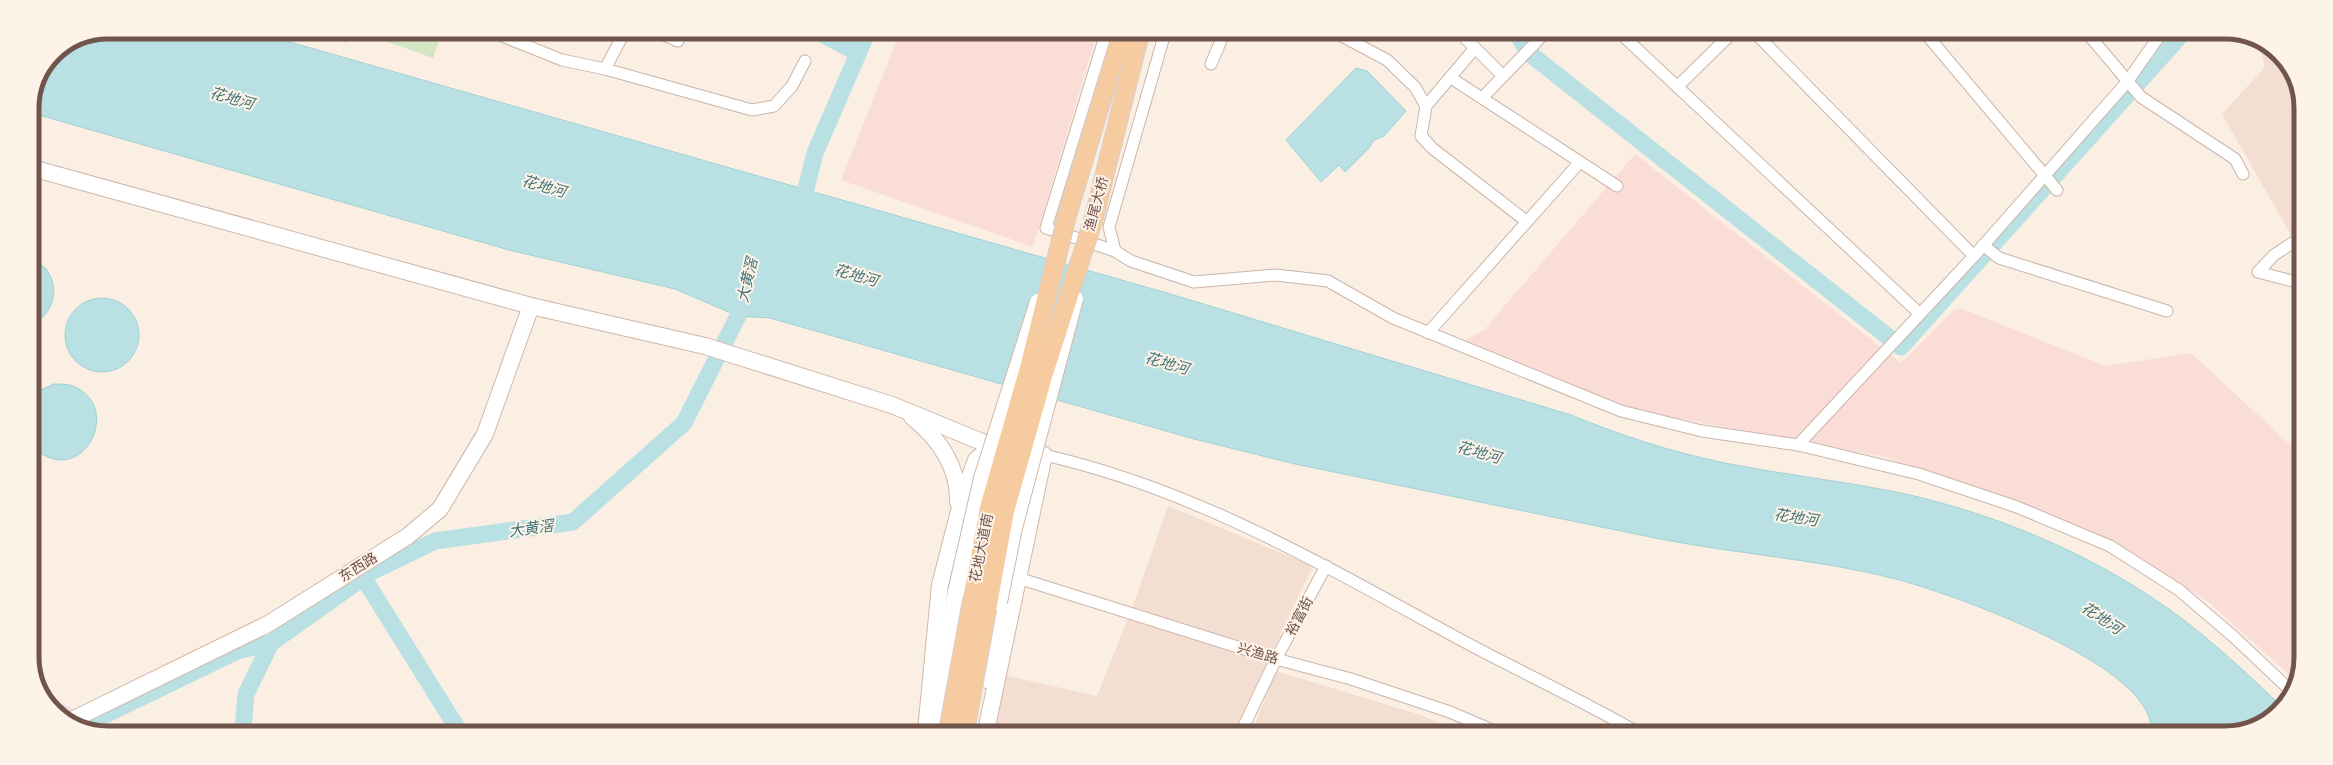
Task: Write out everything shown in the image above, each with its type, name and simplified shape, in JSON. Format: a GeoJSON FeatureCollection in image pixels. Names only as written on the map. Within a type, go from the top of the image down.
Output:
{"type":"FeatureCollection","features":[{"type":"Feature","properties":{"kind":"main road"},"geometry":{"type":"LineString","coordinates":[[1037,370],[1068,212],[1120,39]]}},
{"type":"Feature","properties":{"kind":"main road","name":"渔尾大桥"},"geometry":{"type":"LineString","coordinates":[[1037,370],[1093,221],[1138,39]]}},
{"type":"Feature","properties":{"kind":"main road","name":"花地大道南"},"geometry":{"type":"LineString","coordinates":[[949,726],[987,515],[1037,370]]}},
{"type":"Feature","properties":{"kind":"main road","name":"花地大道南"},"geometry":{"type":"LineString","coordinates":[[966,726],[1000,533],[1037,370]]}},
{"type":"Feature","properties":{"kind":"street"},"geometry":{"type":"LineString","coordinates":[[510,39],[562,60],[605,69],[752,110],[774,106],[792,86],[805,60]]}},
{"type":"Feature","properties":{"kind":"street"},"geometry":{"type":"LineString","coordinates":[[605,69],[621,39]]}},
{"type":"Feature","properties":{"kind":"street"},"geometry":{"type":"LineString","coordinates":[[673,39],[678,41]]}},
{"type":"Feature","properties":{"kind":"street"},"geometry":{"type":"LineString","coordinates":[[1104,39],[1046,228],[1114,251],[1131,261],[1194,282],[1276,275],[1328,281],[1393,318],[1621,412],[1702,431],[1798,445],[1919,474],[2017,507],[2110,546],[2179,590],[2234,637],[2287,687]]}},
{"type":"Feature","properties":{"kind":"street"},"geometry":{"type":"LineString","coordinates":[[1114,251],[1109,227],[1163,39]]}},
{"type":"Feature","properties":{"kind":"street"},"geometry":{"type":"LineString","coordinates":[[1211,64],[1221,39]]}},
{"type":"Feature","properties":{"kind":"street"},"geometry":{"type":"LineString","coordinates":[[1348,39],[1388,60],[1415,87],[1426,106]]}},
{"type":"Feature","properties":{"kind":"street"},"geometry":{"type":"LineString","coordinates":[[1466,39],[1503,76]]}},
{"type":"Feature","properties":{"kind":"street"},"geometry":{"type":"LineString","coordinates":[[1482,98],[1521,59],[1538,39]]}},
{"type":"Feature","properties":{"kind":"street"},"geometry":{"type":"LineString","coordinates":[[1626,39],[1920,314]]}},
{"type":"Feature","properties":{"kind":"street"},"geometry":{"type":"LineString","coordinates":[[1677,87],[1726,39]]}},
{"type":"Feature","properties":{"kind":"street"},"geometry":{"type":"LineString","coordinates":[[1761,39],[1974,256]]}},
{"type":"Feature","properties":{"kind":"street"},"geometry":{"type":"LineString","coordinates":[[1930,39],[2057,190]]}},
{"type":"Feature","properties":{"kind":"street"},"geometry":{"type":"LineString","coordinates":[[2092,39],[2141,97],[2235,158],[2243,174]]}},
{"type":"Feature","properties":{"kind":"street"},"geometry":{"type":"LineString","coordinates":[[1798,445],[1890,348],[1974,256],[2127,82],[2157,39]]}},
{"type":"Feature","properties":{"kind":"street"},"geometry":{"type":"LineString","coordinates":[[1475,48],[1426,106],[1421,136],[1432,148],[1526,221]]}},
{"type":"Feature","properties":{"kind":"street"},"geometry":{"type":"LineString","coordinates":[[1451,78],[1617,186]]}},
{"type":"Feature","properties":{"kind":"street"},"geometry":{"type":"LineString","coordinates":[[1428,333],[1580,162]]}},
{"type":"Feature","properties":{"kind":"street"},"geometry":{"type":"LineString","coordinates":[[39,170],[531,306],[705,346],[892,405],[1000,447],[1044,455],[1083,465],[1202,507],[1245,525],[1326,566],[1453,635],[1585,702],[1627,726]]}},
{"type":"Feature","properties":{"kind":"street"},"geometry":{"type":"LineString","coordinates":[[936,726],[956,592],[968,535],[990,452],[1068,212]]}},
{"type":"Feature","properties":{"kind":"street"},"geometry":{"type":"LineString","coordinates":[[979,726],[999,602],[1014,528],[1057,376],[1093,221]]}},
{"type":"Feature","properties":{"kind":"street"},"geometry":{"type":"LineString","coordinates":[[2294,242],[2274,255],[2258,272],[2294,282]]}},
{"type":"Feature","properties":{"kind":"street"},"geometry":{"type":"LineString","coordinates":[[1983,245],[1999,258],[2167,311]]}},
{"type":"Feature","properties":{"kind":"street","name":"东西路"},"geometry":{"type":"LineString","coordinates":[[76,718],[268,624],[408,536],[440,509],[485,434],[531,306]]}},
{"type":"Feature","properties":{"kind":"street"},"geometry":{"type":"LineString","coordinates":[[892,405],[922,424],[950,461],[959,490],[958,515]]}},
{"type":"Feature","properties":{"kind":"street","name":"花地大道南"},"geometry":{"type":"LineString","coordinates":[[926,726],[940,585],[958,515],[976,460],[988,450],[1000,447]]}},
{"type":"Feature","properties":{"kind":"street"},"geometry":{"type":"LineString","coordinates":[[987,726],[1044,455]]}},
{"type":"Feature","properties":{"kind":"street","name":"裕富街"},"geometry":{"type":"LineString","coordinates":[[1244,726],[1276,659],[1326,566]]}},
{"type":"Feature","properties":{"kind":"street","name":"兴渔路"},"geometry":{"type":"LineString","coordinates":[[1018,578],[1276,659],[1351,678],[1450,712],[1483,726]]}},
{"type":"Feature","properties":{"kind":"shaded area"},"geometry":{"type":"Polygon","coordinates":[[[898,39],[1095,39],[1033,247],[841,180],[898,39]]]}},
{"type":"Feature","properties":{"kind":"shaded area"},"geometry":{"type":"Polygon","coordinates":[[[2260,49],[2274,59],[2280,66],[2287,77],[2293,94],[2294,234],[2291,235],[2222,114],[2265,67],[2260,49]]]}},
{"type":"Feature","properties":{"kind":"shaded area"},"geometry":{"type":"Polygon","coordinates":[[[1635,154],[1901,363],[1954,310],[1962,309],[2106,366],[2191,353],[2294,448],[2294,657],[2291,677],[2207,601],[2117,544],[2030,507],[1885,457],[1618,407],[1464,341],[1484,330],[1635,154]]]}},
{"type":"Feature","properties":{"kind":"shaded area"},"geometry":{"type":"Polygon","coordinates":[[[1168,506],[1313,566],[1237,726],[994,726],[1004,675],[1097,696],[1133,606],[1168,506]]]}},
{"type":"Feature","properties":{"kind":"shaded area"},"geometry":{"type":"Polygon","coordinates":[[[1276,671],[1424,716],[1445,726],[1254,726],[1276,671]]]}},
{"type":"Feature","properties":{"kind":"shaded area"},"geometry":{"type":"Polygon","coordinates":[[[53,698],[83,714],[76,718],[62,709],[53,698]]]}},
{"type":"Feature","properties":{"kind":"green space"},"geometry":{"type":"Polygon","coordinates":[[[335,39],[348,39],[347,43],[335,39]]]}},
{"type":"Feature","properties":{"kind":"green space"},"geometry":{"type":"Polygon","coordinates":[[[380,39],[440,39],[433,58],[380,39]]]}},
{"type":"Feature","properties":{"kind":"water","name":"花地河"},"geometry":{"type":"Polygon","coordinates":[[[279,39],[1167,293],[1571,415],[1663,448],[1744,467],[1910,495],[1980,515],[2014,527],[2080,556],[2143,592],[2173,612],[2215,645],[2277,702],[2260,717],[2239,725],[2149,726],[2145,708],[2122,683],[2088,659],[2046,636],[2002,616],[1923,587],[1896,579],[1807,561],[1685,544],[1295,464],[1194,439],[770,318],[738,316],[675,289],[509,250],[39,115],[40,94],[44,81],[59,59],[81,44],[94,40],[279,39]]]}},
{"type":"Feature","properties":{"kind":"water"},"geometry":{"type":"Polygon","coordinates":[[[1356,68],[1367,71],[1406,111],[1384,136],[1374,140],[1369,148],[1345,172],[1339,165],[1321,182],[1286,140],[1356,68]]]}},
{"type":"Feature","properties":{"kind":"water"},"geometry":{"type":"Polygon","coordinates":[[[39,264],[47,270],[51,278],[54,294],[45,315],[39,321],[39,264]]]}},
{"type":"Feature","properties":{"kind":"water"},"geometry":{"type":"Polygon","coordinates":[[[102,298],[123,304],[133,314],[139,335],[133,356],[123,366],[102,372],[81,366],[71,356],[65,335],[71,314],[81,304],[102,298]]]}},
{"type":"Feature","properties":{"kind":"water"},"geometry":{"type":"Polygon","coordinates":[[[54,384],[66,384],[73,386],[87,395],[95,408],[97,422],[94,435],[86,447],[76,456],[63,460],[48,457],[39,452],[39,391],[54,384]]]}},
{"type":"Feature","properties":{"kind":"waterway"},"geometry":{"type":"LineString","coordinates":[[831,39],[858,53]]}},
{"type":"Feature","properties":{"kind":"waterway"},"geometry":{"type":"LineString","coordinates":[[800,212],[815,153],[864,39]]}},
{"type":"Feature","properties":{"kind":"waterway"},"geometry":{"type":"LineString","coordinates":[[1520,39],[1529,53],[1901,347],[2177,39]]}},
{"type":"Feature","properties":{"kind":"waterway","name":"大黄滘"},"geometry":{"type":"LineString","coordinates":[[243,726],[246,694],[271,643],[371,572],[435,541],[573,522],[684,423],[738,316],[744,294]]}},
{"type":"Feature","properties":{"kind":"waterway"},"geometry":{"type":"LineString","coordinates":[[363,577],[456,726]]}},
{"type":"Feature","properties":{"kind":"waterway"},"geometry":{"type":"LineString","coordinates":[[88,723],[237,651],[271,643]]}}]}
